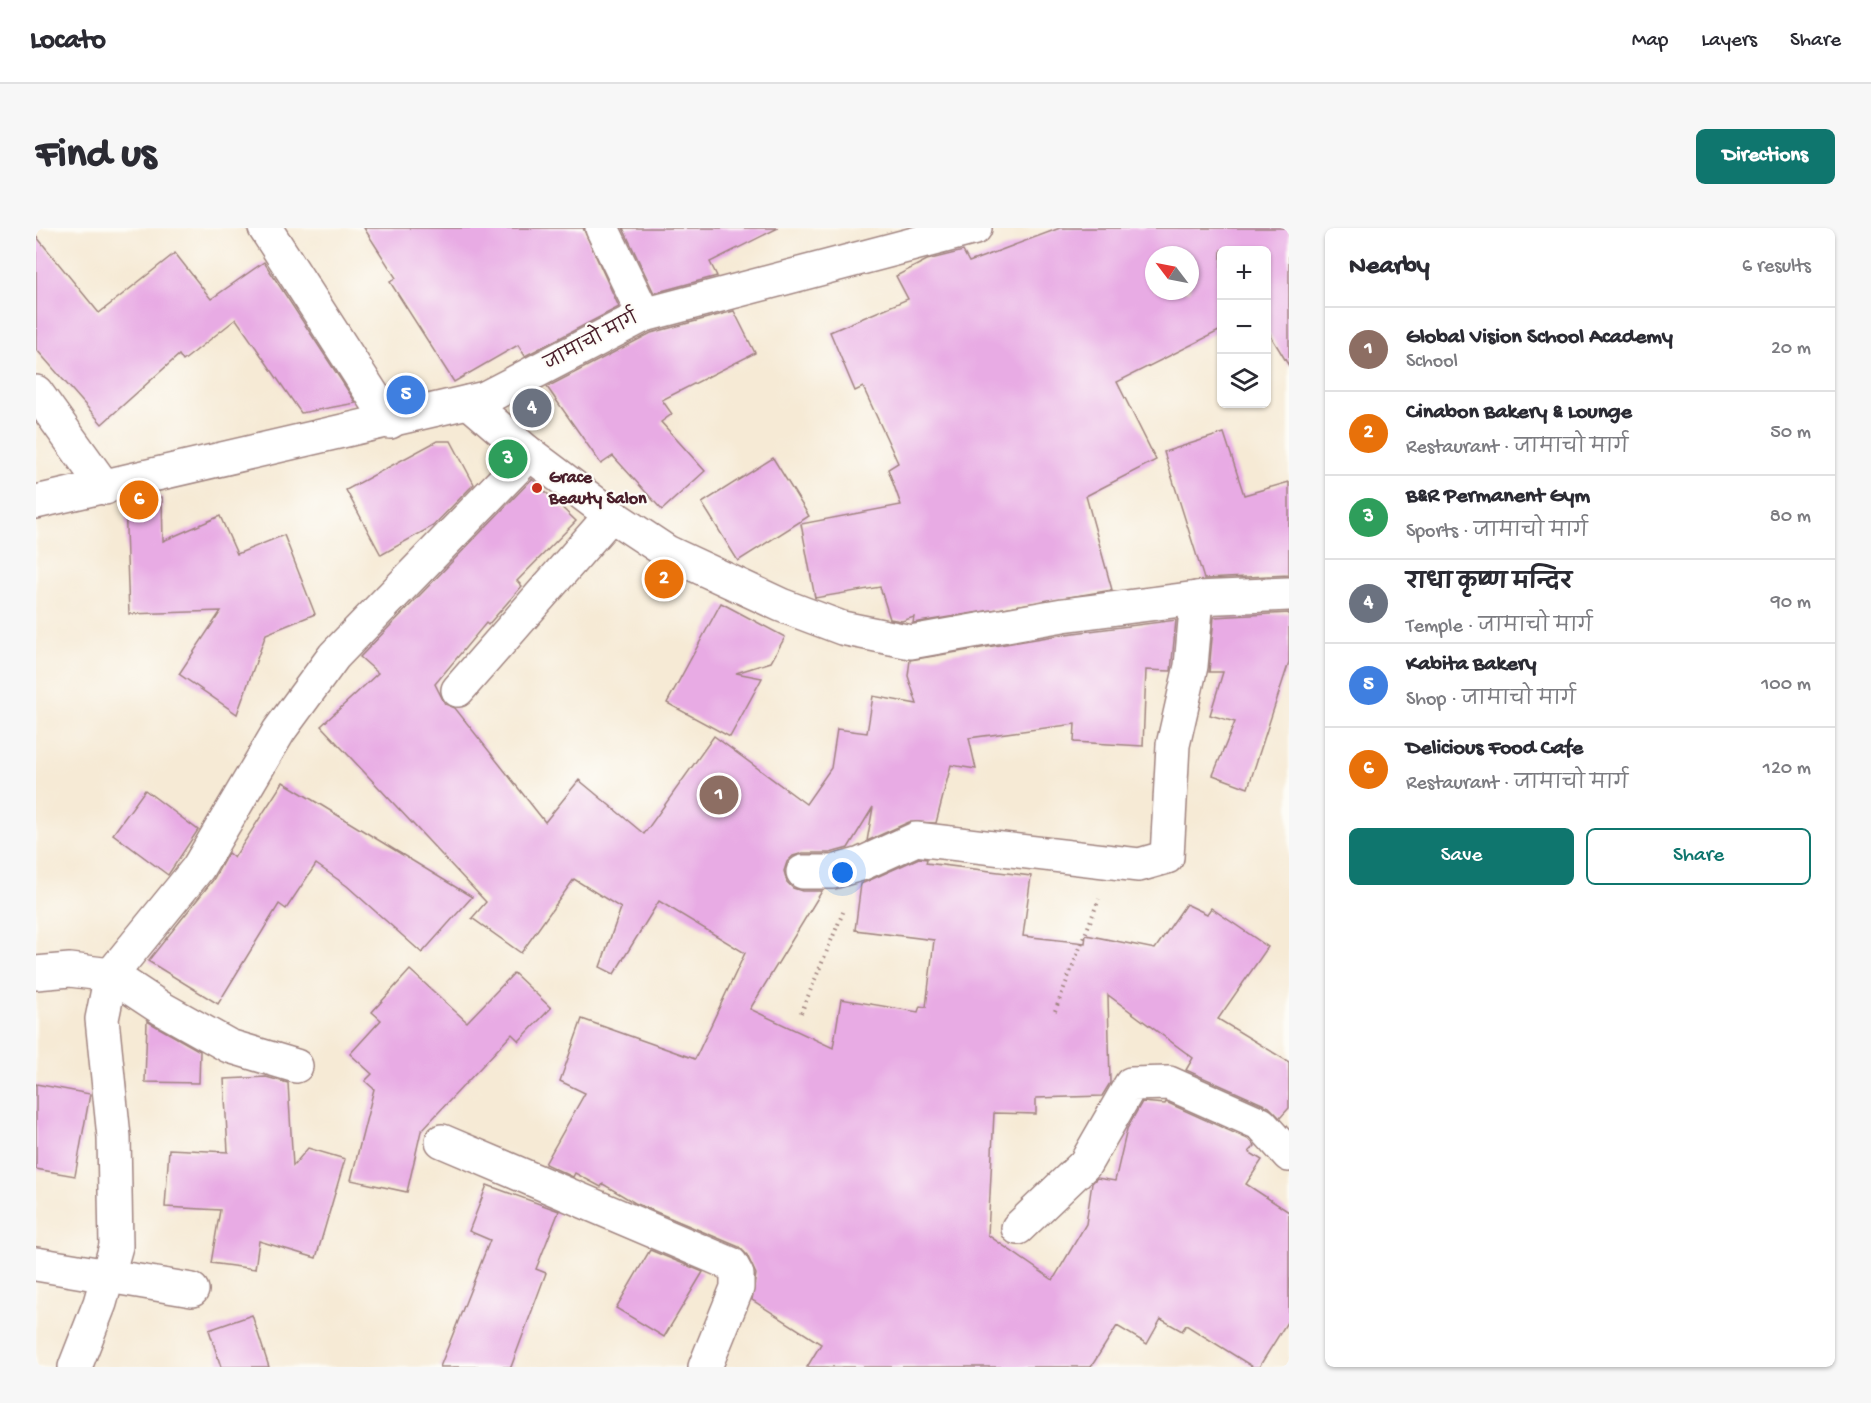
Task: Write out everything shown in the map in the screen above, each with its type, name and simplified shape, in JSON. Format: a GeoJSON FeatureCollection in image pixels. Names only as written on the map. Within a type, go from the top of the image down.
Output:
{"type":"FeatureCollection","features":[{"type":"Feature","properties":{"kind":"street"},"geometry":{"type":"LineString","coordinates":[[266,228],[390,422]]}},
{"type":"Feature","properties":{"kind":"street"},"geometry":{"type":"LineString","coordinates":[[602,228],[644,315]]}},
{"type":"Feature","properties":{"kind":"street","name":"जामाचो मार्ग"},"geometry":{"type":"LineString","coordinates":[[36,502],[105,488],[486,398],[644,315],[866,259],[975,228]]}},
{"type":"Feature","properties":{"kind":"street"},"geometry":{"type":"LineString","coordinates":[[36,392],[105,488]]}},
{"type":"Feature","properties":{"kind":"street"},"geometry":{"type":"LineString","coordinates":[[469,402],[526,451],[611,515],[667,552],[782,605],[842,628],[911,642],[1063,615],[1197,598],[1289,594]]}},
{"type":"Feature","properties":{"kind":"street"},"geometry":{"type":"LineString","coordinates":[[75,1367],[116,1246],[114,1137],[102,1019],[111,975],[198,868],[279,731],[334,656],[401,584],[519,465],[526,451]]}},
{"type":"Feature","properties":{"kind":"street"},"geometry":{"type":"LineString","coordinates":[[458,690],[611,515]]}},
{"type":"Feature","properties":{"kind":"street"},"geometry":{"type":"LineString","coordinates":[[818,872],[881,857],[916,839],[1139,865],[1167,857],[1173,745],[1191,666],[1197,598]]}},
{"type":"Feature","properties":{"kind":"street"},"geometry":{"type":"LineString","coordinates":[[36,973],[70,970],[111,975],[161,1008],[230,1046],[296,1066]]}},
{"type":"Feature","properties":{"kind":"street"},"geometry":{"type":"LineString","coordinates":[[1018,1228],[1085,1164],[1131,1084],[1169,1083],[1251,1119],[1261,1124],[1289,1155]]}},
{"type":"Feature","properties":{"kind":"street"},"geometry":{"type":"LineString","coordinates":[[442,1141],[731,1264],[737,1275],[736,1288],[705,1367]]}},
{"type":"Feature","properties":{"kind":"street"},"geometry":{"type":"LineString","coordinates":[[36,1264],[107,1278],[192,1290]]}},
{"type":"Feature","properties":{"kind":"path"},"geometry":{"type":"LineString","coordinates":[[1055,1011],[1111,870],[1105,861]]}},
{"type":"Feature","properties":{"kind":"path"},"geometry":{"type":"LineString","coordinates":[[801,1013],[844,910],[818,872]]}},
{"type":"Feature","properties":{"kind":"building"},"geometry":{"type":"Polygon","coordinates":[[[364,228],[583,228],[619,307],[525,356],[518,345],[454,382],[390,282],[396,278],[364,228]]]}},
{"type":"Feature","properties":{"kind":"building"},"geometry":{"type":"Polygon","coordinates":[[[623,228],[778,228],[710,262],[717,276],[654,293],[623,228]]]}},
{"type":"Feature","properties":{"kind":"building"},"geometry":{"type":"Polygon","coordinates":[[[1060,228],[1289,228],[1289,366],[1271,336],[1271,246],[1217,246],[1217,332],[1117,382],[1156,460],[1086,496],[1112,590],[913,623],[914,617],[902,621],[890,619],[880,587],[815,598],[801,524],[901,505],[888,469],[898,463],[863,387],[855,391],[830,332],[908,299],[896,276],[927,260],[963,251],[969,262],[1060,228]]]}},
{"type":"Feature","properties":{"kind":"building"},"geometry":{"type":"Polygon","coordinates":[[[36,236],[99,313],[175,253],[211,299],[264,262],[356,403],[301,413],[236,319],[183,361],[179,355],[102,424],[36,349],[36,236]]]}},
{"type":"Feature","properties":{"kind":"building"},"geometry":{"type":"Polygon","coordinates":[[[734,311],[755,353],[662,400],[672,414],[661,422],[705,471],[662,510],[613,456],[601,464],[547,387],[651,333],[734,311]]]}},
{"type":"Feature","properties":{"kind":"building"},"geometry":{"type":"Polygon","coordinates":[[[1224,433],[1244,495],[1289,482],[1289,575],[1204,579],[1164,452],[1224,433]]]}},
{"type":"Feature","properties":{"kind":"building"},"geometry":{"type":"Polygon","coordinates":[[[437,441],[451,441],[474,484],[433,526],[381,555],[346,490],[437,441]]]}},
{"type":"Feature","properties":{"kind":"building"},"geometry":{"type":"Polygon","coordinates":[[[773,458],[809,516],[738,561],[702,503],[773,458]]]}},
{"type":"Feature","properties":{"kind":"building"},"geometry":{"type":"Polygon","coordinates":[[[532,479],[576,521],[517,581],[522,586],[488,625],[486,623],[435,684],[445,704],[455,708],[545,822],[579,780],[644,834],[714,736],[806,804],[831,768],[837,729],[867,733],[873,696],[917,704],[908,676],[910,660],[1066,634],[1176,620],[1171,671],[1146,670],[1143,746],[1074,742],[1075,724],[969,738],[976,769],[951,765],[936,823],[909,822],[867,841],[873,807],[848,848],[830,853],[803,853],[793,856],[787,862],[784,871],[787,882],[793,888],[802,891],[822,891],[750,1009],[833,1048],[841,999],[918,1012],[920,1006],[926,1007],[934,940],[855,930],[861,884],[919,858],[927,859],[926,863],[1031,876],[1023,936],[1085,943],[1086,935],[1155,949],[1186,904],[1207,914],[1211,908],[1268,947],[1218,1019],[1289,1062],[1289,1108],[1280,1118],[1269,1107],[1186,1070],[1193,1058],[1108,995],[1110,1083],[1102,1096],[1036,1098],[1036,1114],[994,1113],[988,1235],[1053,1280],[1086,1224],[1092,1183],[1097,1178],[1115,1181],[1127,1129],[1142,1102],[1165,1104],[1166,1102],[1250,1140],[1255,1146],[1249,1152],[1262,1160],[1246,1184],[1289,1212],[1289,1319],[1259,1367],[1253,1367],[1186,1325],[1182,1331],[1161,1319],[1147,1344],[1117,1326],[1091,1367],[807,1367],[821,1344],[752,1300],[756,1274],[747,1255],[739,1247],[635,1203],[603,1184],[601,1187],[575,1173],[573,1177],[545,1164],[585,1093],[560,1081],[582,1019],[695,1059],[745,953],[659,901],[614,974],[600,967],[621,908],[574,879],[521,953],[472,918],[486,902],[321,726],[378,673],[360,657],[532,479]]]}},
{"type":"Feature","properties":{"kind":"building"},"geometry":{"type":"Polygon","coordinates":[[[162,497],[163,541],[220,516],[237,554],[284,535],[315,614],[266,634],[237,714],[179,674],[221,611],[129,614],[125,501],[162,497]]]}},
{"type":"Feature","properties":{"kind":"building"},"geometry":{"type":"Polygon","coordinates":[[[721,603],[785,637],[771,662],[736,673],[762,678],[730,737],[667,703],[721,603]]]}},
{"type":"Feature","properties":{"kind":"building"},"geometry":{"type":"Polygon","coordinates":[[[1289,613],[1289,662],[1248,788],[1213,775],[1235,722],[1210,715],[1223,672],[1209,672],[1214,617],[1289,613]]]}},
{"type":"Feature","properties":{"kind":"building"},"geometry":{"type":"Polygon","coordinates":[[[283,782],[472,897],[422,953],[347,886],[316,864],[286,909],[279,904],[218,1004],[148,961],[213,880],[228,853],[234,858],[283,782]]]}},
{"type":"Feature","properties":{"kind":"building"},"geometry":{"type":"Polygon","coordinates":[[[145,790],[198,830],[168,875],[113,834],[145,790]]]}},
{"type":"Feature","properties":{"kind":"building"},"geometry":{"type":"Polygon","coordinates":[[[410,970],[467,1022],[514,973],[551,1008],[519,1041],[512,1034],[421,1131],[407,1192],[351,1180],[374,1089],[365,1081],[372,1074],[350,1054],[381,1020],[372,1012],[410,970]]]}},
{"type":"Feature","properties":{"kind":"building"},"geometry":{"type":"Polygon","coordinates":[[[147,1021],[200,1051],[199,1083],[145,1082],[147,1021]]]}},
{"type":"Feature","properties":{"kind":"building"},"geometry":{"type":"Polygon","coordinates":[[[266,1077],[288,1083],[293,1166],[308,1148],[345,1159],[316,1258],[259,1241],[255,1269],[211,1263],[220,1210],[165,1207],[169,1149],[228,1152],[224,1079],[266,1077]]]}},
{"type":"Feature","properties":{"kind":"building"},"geometry":{"type":"Polygon","coordinates":[[[36,1084],[90,1094],[75,1176],[36,1169],[36,1084]]]}},
{"type":"Feature","properties":{"kind":"building"},"geometry":{"type":"Polygon","coordinates":[[[487,1185],[559,1211],[536,1269],[546,1273],[511,1367],[440,1367],[490,1240],[469,1231],[487,1185]]]}},
{"type":"Feature","properties":{"kind":"building"},"geometry":{"type":"Polygon","coordinates":[[[650,1250],[703,1272],[664,1337],[616,1308],[650,1250]]]}},
{"type":"Feature","properties":{"kind":"building"},"geometry":{"type":"Polygon","coordinates":[[[252,1315],[269,1367],[221,1367],[209,1330],[252,1315]]]}},
{"type":"Feature","properties":{"kind":"place","name":"Kabita Bakery"},"geometry":{"type":"Point","coordinates":[406,395]}},
{"type":"Feature","properties":{"kind":"place","name":"राधा कृष्ण मन्दिर"},"geometry":{"type":"Point","coordinates":[532,408]}},
{"type":"Feature","properties":{"kind":"place","name":"B&R Permanent Gym"},"geometry":{"type":"Point","coordinates":[508,459]}},
{"type":"Feature","properties":{"kind":"place","name":"Grace Beauty Salon"},"geometry":{"type":"Point","coordinates":[537,488]}},
{"type":"Feature","properties":{"kind":"place","name":"Delicious Food Cafe"},"geometry":{"type":"Point","coordinates":[139,500]}},
{"type":"Feature","properties":{"kind":"place","name":"Cinabon Bakery & Lounge"},"geometry":{"type":"Point","coordinates":[664,579]}},
{"type":"Feature","properties":{"kind":"place","name":"Global Vision School Academy"},"geometry":{"type":"Point","coordinates":[719,795]}}]}
